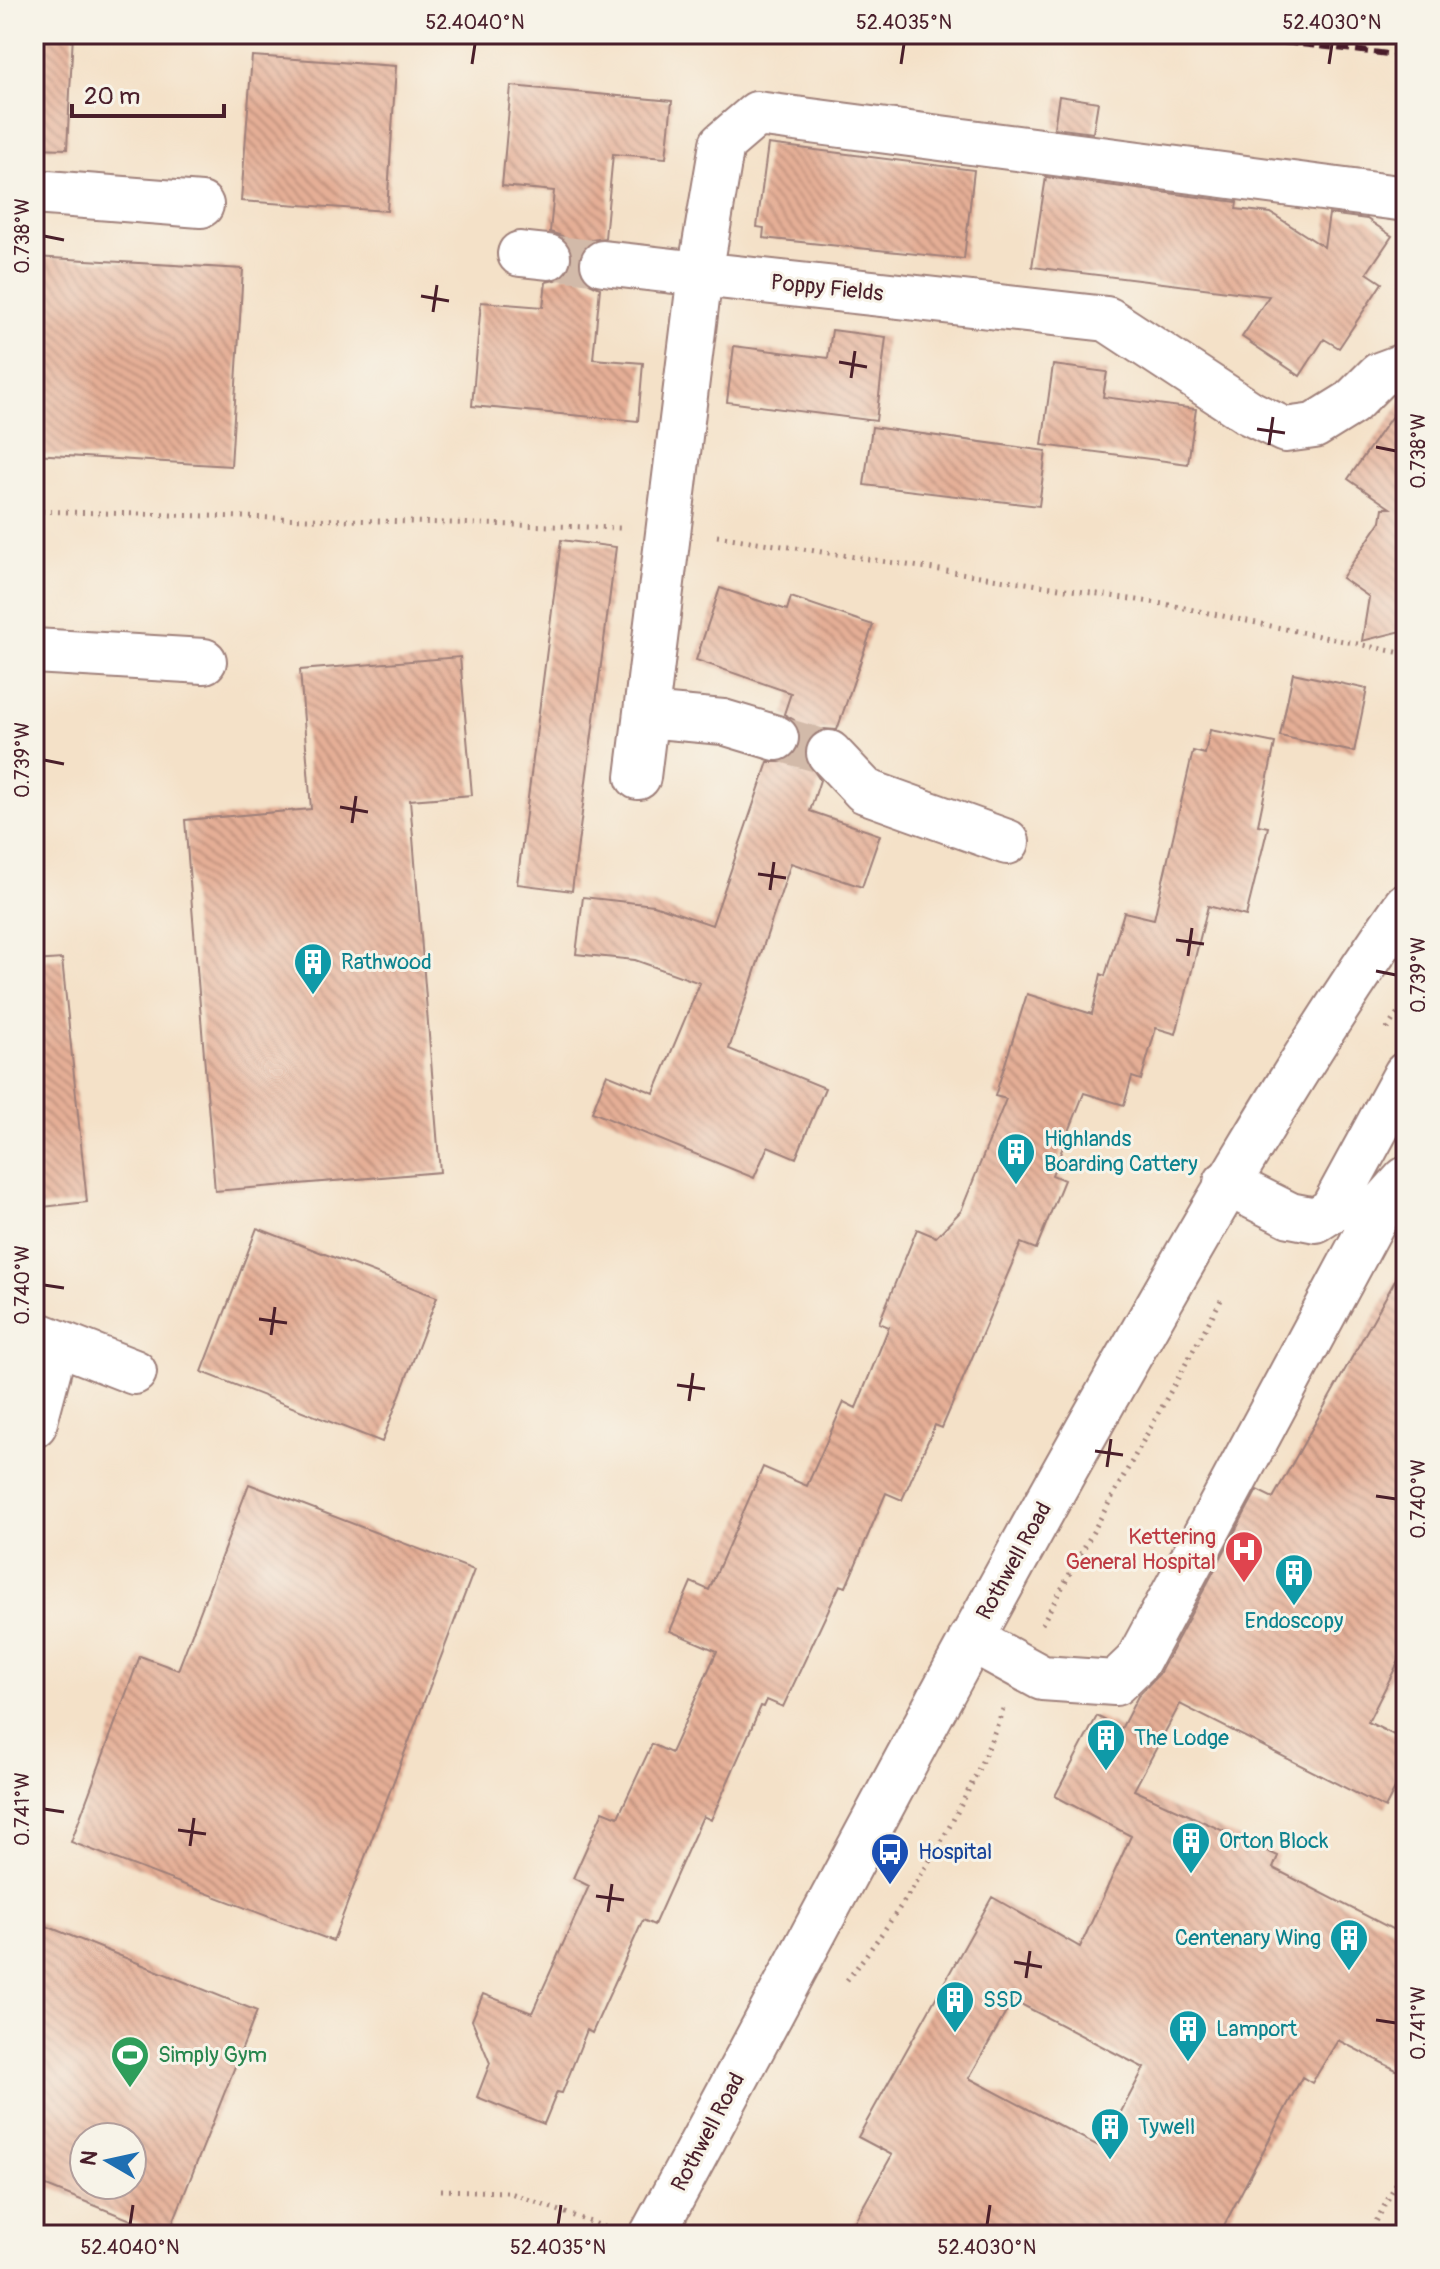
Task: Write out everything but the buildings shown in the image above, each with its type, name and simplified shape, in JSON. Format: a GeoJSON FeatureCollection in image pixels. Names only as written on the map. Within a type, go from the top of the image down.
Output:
{"type":"FeatureCollection","features":[{"type":"Feature","properties":{"kind":"main road"},"geometry":{"type":"LineString","coordinates":[[638,777],[700,274],[722,144],[757,114],[1406,199]]}},
{"type":"Feature","properties":{"kind":"main road"},"geometry":{"type":"LineString","coordinates":[[34,192],[201,205]]}},
{"type":"Feature","properties":{"kind":"main road","name":"Poppy Fields"},"geometry":{"type":"LineString","coordinates":[[603,263],[1107,319],[1250,413],[1285,430],[1314,426],[1351,403],[1379,375],[1406,364]]}},
{"type":"Feature","properties":{"kind":"main road"},"geometry":{"type":"LineString","coordinates":[[34,651],[204,661]]}},
{"type":"Feature","properties":{"kind":"main road"},"geometry":{"type":"LineString","coordinates":[[646,715],[723,722],[776,738]]}},
{"type":"Feature","properties":{"kind":"main road"},"geometry":{"type":"LineString","coordinates":[[829,753],[865,791],[1007,842]]}},
{"type":"Feature","properties":{"kind":"main road","name":"Rothwell Road"},"geometry":{"type":"LineString","coordinates":[[632,2232],[971,1639],[1226,1183],[1358,974],[1406,905]]}},
{"type":"Feature","properties":{"kind":"main road"},"geometry":{"type":"LineString","coordinates":[[1226,1183],[1290,1215],[1316,1220],[1332,1210],[1406,1074]]}},
{"type":"Feature","properties":{"kind":"main road"},"geometry":{"type":"LineString","coordinates":[[971,1639],[1042,1678],[1115,1683],[1137,1662],[1381,1207],[1406,1179]]}},
{"type":"Feature","properties":{"kind":"main road"},"geometry":{"type":"LineString","coordinates":[[34,1425],[45,1338],[134,1372]]}},
{"type":"Feature","properties":{"kind":"path"},"geometry":{"type":"LineString","coordinates":[[34,511],[670,529],[1170,605],[1406,654]]}},
{"type":"Feature","properties":{"kind":"path"},"geometry":{"type":"LineString","coordinates":[[1381,1038],[1406,1000]]}},
{"type":"Feature","properties":{"kind":"path"},"geometry":{"type":"LineString","coordinates":[[840,1993],[903,1907],[987,1755],[1019,1665],[1227,1290]]}},
{"type":"Feature","properties":{"kind":"path"},"geometry":{"type":"LineString","coordinates":[[1369,2235],[1399,2178],[1406,2181]]}},
{"type":"Feature","properties":{"kind":"path"},"geometry":{"type":"LineString","coordinates":[[441,2190],[508,2192],[632,2232]]}},
{"type":"Feature","properties":{"kind":"tunnel"},"geometry":{"type":"LineString","coordinates":[[548,257],[603,263]]}},
{"type":"Feature","properties":{"kind":"tunnel"},"geometry":{"type":"LineString","coordinates":[[776,738],[829,753]]}},
{"type":"Feature","properties":{"kind":"railway"},"geometry":{"type":"LineString","coordinates":[[1213,34],[1406,56]]}},
{"type":"Feature","properties":{"kind":"place","name":"Rathwood"},"geometry":{"type":"Point","coordinates":[313,996]}},
{"type":"Feature","properties":{"kind":"place","name":"Highlands Boarding Cattery"},"geometry":{"type":"Point","coordinates":[1016,1186]}},
{"type":"Feature","properties":{"kind":"place","name":"Kettering General Hospital"},"geometry":{"type":"Point","coordinates":[1244,1584]}},
{"type":"Feature","properties":{"kind":"place","name":"Endoscopy"},"geometry":{"type":"Point","coordinates":[1294,1607]}},
{"type":"Feature","properties":{"kind":"place","name":"The Lodge"},"geometry":{"type":"Point","coordinates":[1106,1772]}},
{"type":"Feature","properties":{"kind":"place","name":"Orton Block"},"geometry":{"type":"Point","coordinates":[1191,1875]}},
{"type":"Feature","properties":{"kind":"place","name":"Hospital"},"geometry":{"type":"Point","coordinates":[890,1886]}},
{"type":"Feature","properties":{"kind":"place","name":"Centenary Wing"},"geometry":{"type":"Point","coordinates":[1349,1972]}},
{"type":"Feature","properties":{"kind":"place","name":"SSD"},"geometry":{"type":"Point","coordinates":[955,2034]}},
{"type":"Feature","properties":{"kind":"place","name":"Lamport"},"geometry":{"type":"Point","coordinates":[1188,2063]}},
{"type":"Feature","properties":{"kind":"place","name":"Simply Gym"},"geometry":{"type":"Point","coordinates":[130,2089]}},
{"type":"Feature","properties":{"kind":"place","name":"Tywell"},"geometry":{"type":"Point","coordinates":[1110,2161]}}]}
